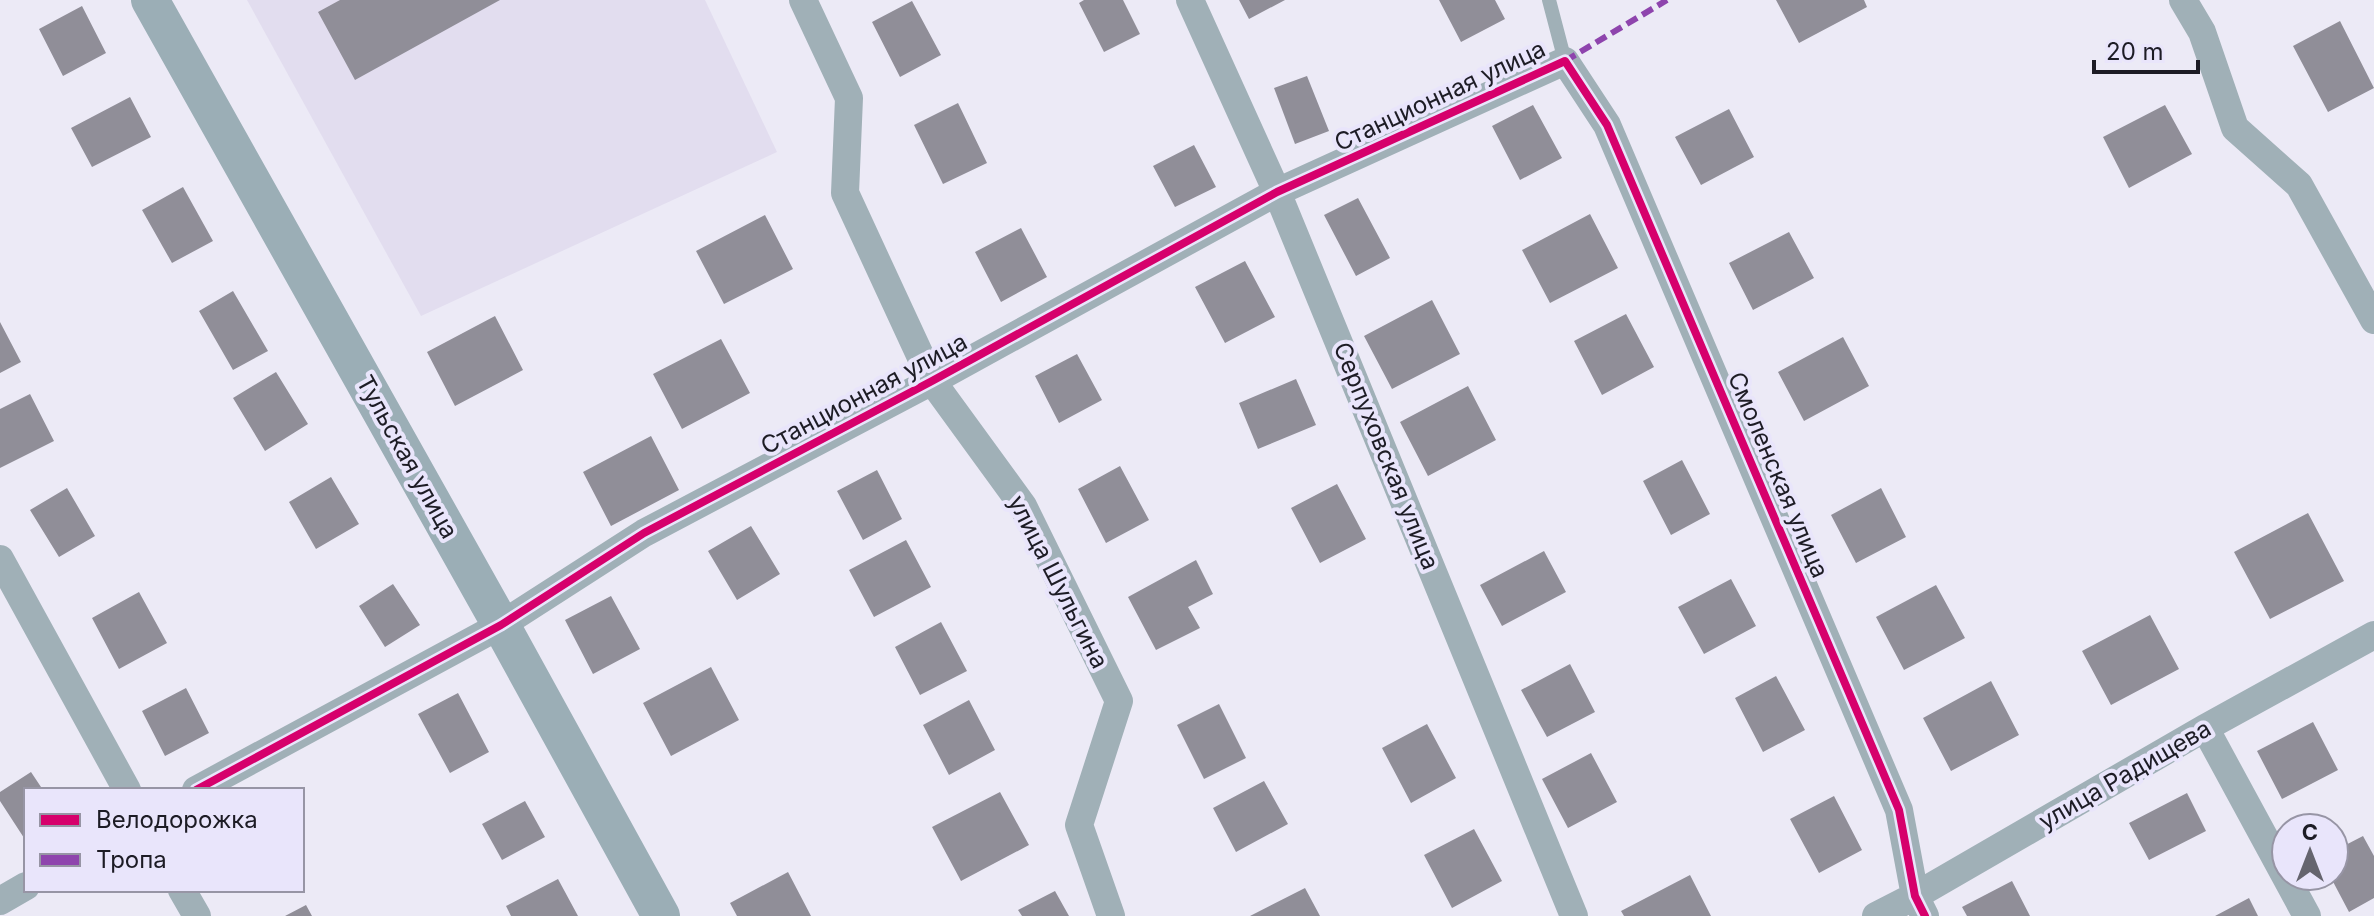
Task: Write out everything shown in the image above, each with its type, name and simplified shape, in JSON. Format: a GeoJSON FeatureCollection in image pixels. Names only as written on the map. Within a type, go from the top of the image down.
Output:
{"type":"FeatureCollection","features":[{"type":"Feature","properties":{"kind":"main road","name":"Тульская улица"},"geometry":{"type":"LineString","coordinates":[[150,0],[661,916]]}},
{"type":"Feature","properties":{"kind":"street","name":"улица Шульгина"},"geometry":{"type":"LineString","coordinates":[[803,0],[849,98],[845,193],[932,381],[1023,506],[1119,701],[1079,825],[1111,916]]}},
{"type":"Feature","properties":{"kind":"street","name":"Серпуховская улица"},"geometry":{"type":"LineString","coordinates":[[1190,0],[1277,192],[1574,916]]}},
{"type":"Feature","properties":{"kind":"street"},"geometry":{"type":"LineString","coordinates":[[2183,0],[2202,32],[2235,128],[2299,185],[2374,320]]}},
{"type":"Feature","properties":{"kind":"street","name":"Станционная улица"},"geometry":{"type":"LineString","coordinates":[[200,788],[501,625],[644,533],[932,381],[1277,192],[1565,61]]}},
{"type":"Feature","properties":{"kind":"street","name":"Смоленская улица"},"geometry":{"type":"LineString","coordinates":[[1565,61],[1607,125],[1899,810],[1920,906]]}},
{"type":"Feature","properties":{"kind":"street"},"geometry":{"type":"LineString","coordinates":[[0,559],[126,788]]}},
{"type":"Feature","properties":{"kind":"street","name":"улица Радищева"},"geometry":{"type":"LineString","coordinates":[[1876,916],[1920,906],[2205,728],[2374,635]]}},
{"type":"Feature","properties":{"kind":"street"},"geometry":{"type":"LineString","coordinates":[[2205,728],[2307,916]]}},
{"type":"Feature","properties":{"kind":"street"},"geometry":{"type":"LineString","coordinates":[[0,901],[24,887]]}},
{"type":"Feature","properties":{"kind":"street"},"geometry":{"type":"LineString","coordinates":[[183,892],[197,916]]}},
{"type":"Feature","properties":{"kind":"lane","name":"Смоленская улица"},"geometry":{"type":"LineString","coordinates":[[1549,0],[1565,61]]}},
{"type":"Feature","properties":{"kind":"shaded area"},"geometry":{"type":"Polygon","coordinates":[[[247,0],[705,0],[777,152],[421,316],[247,0]]]}},
{"type":"Feature","properties":{"kind":"building"},"geometry":{"type":"Polygon","coordinates":[[[340,0],[500,0],[355,80],[318,12],[340,0]]]}},
{"type":"Feature","properties":{"kind":"building"},"geometry":{"type":"Polygon","coordinates":[[[1084,0],[1123,0],[1140,34],[1104,52],[1079,3],[1084,0]]]}},
{"type":"Feature","properties":{"kind":"building"},"geometry":{"type":"Polygon","coordinates":[[[1239,0],[1285,0],[1249,19],[1239,0]]]}},
{"type":"Feature","properties":{"kind":"building"},"geometry":{"type":"Polygon","coordinates":[[[1439,0],[1495,0],[1505,19],[1461,42],[1439,0]]]}},
{"type":"Feature","properties":{"kind":"building"},"geometry":{"type":"Polygon","coordinates":[[[1776,0],[1864,0],[1867,7],[1799,43],[1776,0]]]}},
{"type":"Feature","properties":{"kind":"building"},"geometry":{"type":"Polygon","coordinates":[[[912,1],[941,55],[900,77],[872,22],[912,1]]]}},
{"type":"Feature","properties":{"kind":"building"},"geometry":{"type":"Polygon","coordinates":[[[82,6],[106,53],[63,76],[39,29],[82,6]]]}},
{"type":"Feature","properties":{"kind":"building"},"geometry":{"type":"Polygon","coordinates":[[[2340,21],[2374,88],[2328,112],[2293,46],[2340,21]]]}},
{"type":"Feature","properties":{"kind":"building"},"geometry":{"type":"Polygon","coordinates":[[[1307,76],[1329,131],[1295,144],[1274,88],[1307,76]]]}},
{"type":"Feature","properties":{"kind":"building"},"geometry":{"type":"Polygon","coordinates":[[[130,97],[151,137],[92,167],[71,128],[130,97]]]}},
{"type":"Feature","properties":{"kind":"building"},"geometry":{"type":"Polygon","coordinates":[[[958,103],[987,163],[943,184],[914,125],[958,103]]]}},
{"type":"Feature","properties":{"kind":"building"},"geometry":{"type":"Polygon","coordinates":[[[1533,105],[1562,158],[1520,180],[1492,126],[1533,105]]]}},
{"type":"Feature","properties":{"kind":"building"},"geometry":{"type":"Polygon","coordinates":[[[2165,105],[2192,154],[2129,188],[2103,137],[2165,105]]]}},
{"type":"Feature","properties":{"kind":"building"},"geometry":{"type":"Polygon","coordinates":[[[1729,109],[1754,157],[1701,185],[1675,137],[1729,109]]]}},
{"type":"Feature","properties":{"kind":"building"},"geometry":{"type":"Polygon","coordinates":[[[1194,145],[1216,187],[1175,207],[1153,166],[1194,145]]]}},
{"type":"Feature","properties":{"kind":"building"},"geometry":{"type":"Polygon","coordinates":[[[183,187],[213,241],[172,263],[142,210],[183,187]]]}},
{"type":"Feature","properties":{"kind":"building"},"geometry":{"type":"Polygon","coordinates":[[[1358,198],[1390,258],[1356,276],[1324,215],[1358,198]]]}},
{"type":"Feature","properties":{"kind":"building"},"geometry":{"type":"Polygon","coordinates":[[[1590,214],[1618,268],[1550,303],[1522,250],[1590,214]]]}},
{"type":"Feature","properties":{"kind":"building"},"geometry":{"type":"Polygon","coordinates":[[[765,215],[793,269],[724,304],[696,251],[765,215]]]}},
{"type":"Feature","properties":{"kind":"building"},"geometry":{"type":"Polygon","coordinates":[[[1021,228],[1047,277],[1001,302],[975,252],[1021,228]]]}},
{"type":"Feature","properties":{"kind":"building"},"geometry":{"type":"Polygon","coordinates":[[[1789,232],[1814,278],[1753,310],[1729,263],[1789,232]]]}},
{"type":"Feature","properties":{"kind":"building"},"geometry":{"type":"Polygon","coordinates":[[[1245,261],[1275,317],[1225,343],[1195,287],[1245,261]]]}},
{"type":"Feature","properties":{"kind":"building"},"geometry":{"type":"Polygon","coordinates":[[[233,291],[268,351],[233,370],[199,311],[233,291]]]}},
{"type":"Feature","properties":{"kind":"building"},"geometry":{"type":"Polygon","coordinates":[[[1432,300],[1460,354],[1392,389],[1364,336],[1432,300]]]}},
{"type":"Feature","properties":{"kind":"building"},"geometry":{"type":"Polygon","coordinates":[[[1626,314],[1654,367],[1602,395],[1574,341],[1626,314]]]}},
{"type":"Feature","properties":{"kind":"building"},"geometry":{"type":"Polygon","coordinates":[[[495,316],[523,370],[455,406],[427,352],[495,316]]]}},
{"type":"Feature","properties":{"kind":"building"},"geometry":{"type":"Polygon","coordinates":[[[0,322],[21,362],[0,373],[0,322]]]}},
{"type":"Feature","properties":{"kind":"building"},"geometry":{"type":"Polygon","coordinates":[[[1843,337],[1869,386],[1804,421],[1778,372],[1843,337]]]}},
{"type":"Feature","properties":{"kind":"building"},"geometry":{"type":"Polygon","coordinates":[[[721,339],[750,393],[682,429],[653,374],[721,339]]]}},
{"type":"Feature","properties":{"kind":"building"},"geometry":{"type":"Polygon","coordinates":[[[1077,354],[1102,400],[1059,423],[1035,376],[1077,354]]]}},
{"type":"Feature","properties":{"kind":"building"},"geometry":{"type":"Polygon","coordinates":[[[276,372],[308,424],[265,451],[233,398],[276,372]]]}},
{"type":"Feature","properties":{"kind":"building"},"geometry":{"type":"Polygon","coordinates":[[[1296,379],[1316,425],[1258,449],[1239,403],[1296,379]]]}},
{"type":"Feature","properties":{"kind":"building"},"geometry":{"type":"Polygon","coordinates":[[[1468,386],[1496,440],[1428,476],[1400,422],[1468,386]]]}},
{"type":"Feature","properties":{"kind":"building"},"geometry":{"type":"Polygon","coordinates":[[[30,394],[54,441],[0,468],[0,409],[30,394]]]}},
{"type":"Feature","properties":{"kind":"building"},"geometry":{"type":"Polygon","coordinates":[[[651,436],[679,490],[611,526],[583,472],[651,436]]]}},
{"type":"Feature","properties":{"kind":"building"},"geometry":{"type":"Polygon","coordinates":[[[1682,460],[1710,514],[1671,535],[1643,481],[1682,460]]]}},
{"type":"Feature","properties":{"kind":"building"},"geometry":{"type":"Polygon","coordinates":[[[1120,466],[1149,520],[1106,543],[1078,489],[1120,466]]]}},
{"type":"Feature","properties":{"kind":"building"},"geometry":{"type":"Polygon","coordinates":[[[877,470],[902,519],[863,540],[837,491],[877,470]]]}},
{"type":"Feature","properties":{"kind":"building"},"geometry":{"type":"Polygon","coordinates":[[[331,477],[359,524],[316,549],[289,502],[331,477]]]}},
{"type":"Feature","properties":{"kind":"building"},"geometry":{"type":"Polygon","coordinates":[[[1337,484],[1366,539],[1320,563],[1291,508],[1337,484]]]}},
{"type":"Feature","properties":{"kind":"building"},"geometry":{"type":"Polygon","coordinates":[[[67,488],[95,536],[59,557],[30,510],[67,488]]]}},
{"type":"Feature","properties":{"kind":"building"},"geometry":{"type":"Polygon","coordinates":[[[1881,488],[1906,537],[1856,563],[1831,515],[1881,488]]]}},
{"type":"Feature","properties":{"kind":"building"},"geometry":{"type":"Polygon","coordinates":[[[2308,513],[2344,581],[2270,619],[2234,552],[2308,513]]]}},
{"type":"Feature","properties":{"kind":"building"},"geometry":{"type":"Polygon","coordinates":[[[751,526],[780,574],[737,600],[708,551],[751,526]]]}},
{"type":"Feature","properties":{"kind":"building"},"geometry":{"type":"Polygon","coordinates":[[[906,540],[931,587],[874,617],[849,570],[906,540]]]}},
{"type":"Feature","properties":{"kind":"building"},"geometry":{"type":"Polygon","coordinates":[[[1544,551],[1566,592],[1502,626],[1480,585],[1544,551]]]}},
{"type":"Feature","properties":{"kind":"building"},"geometry":{"type":"Polygon","coordinates":[[[1196,560],[1213,594],[1188,607],[1200,628],[1156,650],[1128,597],[1196,560]]]}},
{"type":"Feature","properties":{"kind":"building"},"geometry":{"type":"Polygon","coordinates":[[[1731,579],[1756,626],[1704,654],[1678,607],[1731,579]]]}},
{"type":"Feature","properties":{"kind":"building"},"geometry":{"type":"Polygon","coordinates":[[[393,584],[420,625],[385,647],[359,606],[393,584]]]}},
{"type":"Feature","properties":{"kind":"building"},"geometry":{"type":"Polygon","coordinates":[[[1936,585],[1965,638],[1904,670],[1876,617],[1936,585]]]}},
{"type":"Feature","properties":{"kind":"building"},"geometry":{"type":"Polygon","coordinates":[[[139,592],[167,643],[119,669],[92,618],[139,592]]]}},
{"type":"Feature","properties":{"kind":"building"},"geometry":{"type":"Polygon","coordinates":[[[611,596],[640,649],[593,674],[565,620],[611,596]]]}},
{"type":"Feature","properties":{"kind":"building"},"geometry":{"type":"Polygon","coordinates":[[[2150,615],[2179,669],[2111,705],[2082,651],[2150,615]]]}},
{"type":"Feature","properties":{"kind":"building"},"geometry":{"type":"Polygon","coordinates":[[[941,622],[967,671],[920,695],[895,647],[941,622]]]}},
{"type":"Feature","properties":{"kind":"building"},"geometry":{"type":"Polygon","coordinates":[[[1570,664],[1595,712],[1547,737],[1521,690],[1570,664]]]}},
{"type":"Feature","properties":{"kind":"building"},"geometry":{"type":"Polygon","coordinates":[[[711,667],[739,720],[671,756],[643,703],[711,667]]]}},
{"type":"Feature","properties":{"kind":"building"},"geometry":{"type":"Polygon","coordinates":[[[1776,676],[1805,730],[1763,752],[1735,698],[1776,676]]]}},
{"type":"Feature","properties":{"kind":"building"},"geometry":{"type":"Polygon","coordinates":[[[1991,681],[2019,735],[1951,771],[1923,718],[1991,681]]]}},
{"type":"Feature","properties":{"kind":"building"},"geometry":{"type":"Polygon","coordinates":[[[186,688],[209,733],[165,756],[142,711],[186,688]]]}},
{"type":"Feature","properties":{"kind":"building"},"geometry":{"type":"Polygon","coordinates":[[[458,693],[489,752],[450,773],[418,714],[458,693]]]}},
{"type":"Feature","properties":{"kind":"building"},"geometry":{"type":"Polygon","coordinates":[[[969,700],[995,750],[949,775],[923,725],[969,700]]]}},
{"type":"Feature","properties":{"kind":"building"},"geometry":{"type":"Polygon","coordinates":[[[1219,704],[1246,758],[1204,779],[1177,725],[1219,704]]]}},
{"type":"Feature","properties":{"kind":"building"},"geometry":{"type":"Polygon","coordinates":[[[2313,722],[2338,770],[2282,799],[2257,751],[2313,722]]]}},
{"type":"Feature","properties":{"kind":"building"},"geometry":{"type":"Polygon","coordinates":[[[1427,724],[1456,778],[1411,803],[1382,748],[1427,724]]]}},
{"type":"Feature","properties":{"kind":"building"},"geometry":{"type":"Polygon","coordinates":[[[1591,753],[1617,802],[1568,828],[1542,779],[1591,753]]]}},
{"type":"Feature","properties":{"kind":"building"},"geometry":{"type":"Polygon","coordinates":[[[31,772],[42,788],[24,788],[24,838],[0,801],[0,792],[31,772]]]}},
{"type":"Feature","properties":{"kind":"building"},"geometry":{"type":"Polygon","coordinates":[[[1264,781],[1288,824],[1236,852],[1213,808],[1264,781]]]}},
{"type":"Feature","properties":{"kind":"building"},"geometry":{"type":"Polygon","coordinates":[[[1000,792],[1029,845],[961,881],[932,827],[1000,792]]]}},
{"type":"Feature","properties":{"kind":"building"},"geometry":{"type":"Polygon","coordinates":[[[2187,793],[2206,831],[2149,860],[2129,823],[2187,793]]]}},
{"type":"Feature","properties":{"kind":"building"},"geometry":{"type":"Polygon","coordinates":[[[1834,796],[1862,850],[1819,873],[1790,819],[1834,796]]]}},
{"type":"Feature","properties":{"kind":"building"},"geometry":{"type":"Polygon","coordinates":[[[525,801],[545,837],[502,860],[482,824],[525,801]]]}},
{"type":"Feature","properties":{"kind":"building"},"geometry":{"type":"Polygon","coordinates":[[[1474,829],[1502,881],[1452,908],[1424,855],[1474,829]]]}},
{"type":"Feature","properties":{"kind":"building"},"geometry":{"type":"Polygon","coordinates":[[[2363,836],[2374,856],[2374,898],[2349,912],[2338,892],[2350,892],[2350,843],[2363,836]]]}},
{"type":"Feature","properties":{"kind":"building"},"geometry":{"type":"Polygon","coordinates":[[[788,872],[811,916],[737,916],[730,903],[788,872]]]}},
{"type":"Feature","properties":{"kind":"building"},"geometry":{"type":"Polygon","coordinates":[[[1690,875],[1711,916],[1624,916],[1621,911],[1690,875]]]}},
{"type":"Feature","properties":{"kind":"building"},"geometry":{"type":"Polygon","coordinates":[[[558,879],[578,916],[511,916],[506,906],[558,879]]]}},
{"type":"Feature","properties":{"kind":"building"},"geometry":{"type":"Polygon","coordinates":[[[2012,881],[2030,916],[1967,916],[1962,907],[2012,881]]]}},
{"type":"Feature","properties":{"kind":"building"},"geometry":{"type":"Polygon","coordinates":[[[1305,888],[1320,916],[1250,916],[1305,888]]]}},
{"type":"Feature","properties":{"kind":"building"},"geometry":{"type":"Polygon","coordinates":[[[1055,891],[1069,916],[1022,916],[1018,910],[1055,891]]]}},
{"type":"Feature","properties":{"kind":"building"},"geometry":{"type":"Polygon","coordinates":[[[2249,898],[2258,916],[2215,916],[2249,898]]]}},
{"type":"Feature","properties":{"kind":"building"},"geometry":{"type":"Polygon","coordinates":[[[306,905],[312,916],[285,916],[306,905]]]}},
{"type":"Feature","properties":{"kind":"marked path"},"geometry":{"type":"LineString","coordinates":[[1565,61],[1667,0]]}},
{"type":"Feature","properties":{"kind":"cycle path"},"geometry":{"type":"LineString","coordinates":[[200,788],[501,625],[644,533],[932,381],[1277,192],[1565,61],[1607,125],[1899,810],[1915,896],[1925,916]]}}]}
